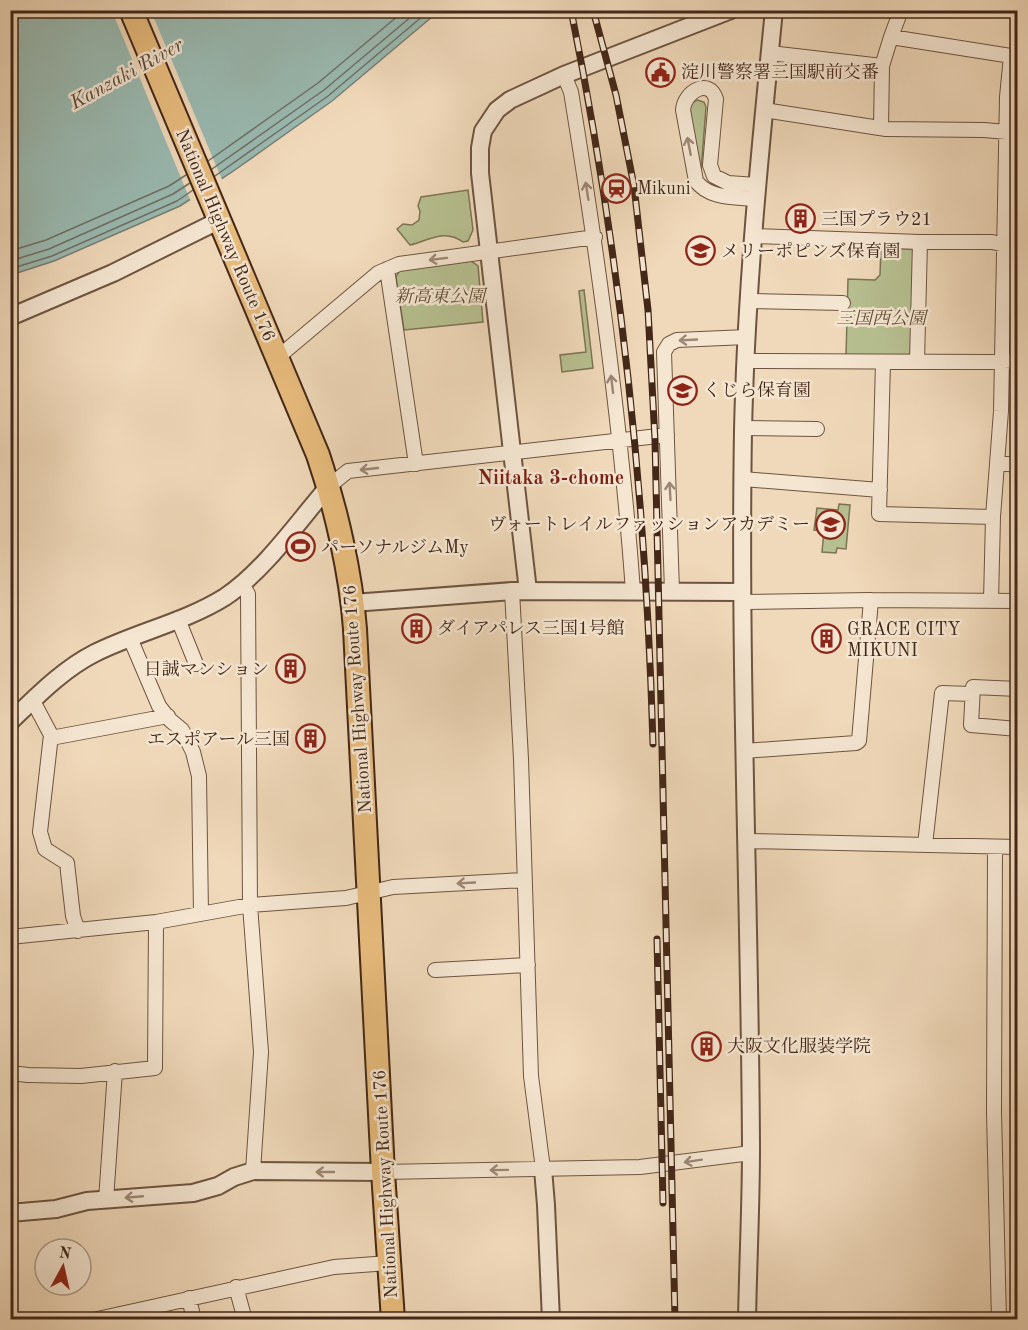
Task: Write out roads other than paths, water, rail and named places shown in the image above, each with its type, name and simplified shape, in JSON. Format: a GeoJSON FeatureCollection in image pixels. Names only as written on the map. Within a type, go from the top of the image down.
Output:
{"type":"FeatureCollection","features":[{"type":"Feature","properties":{"kind":"highway","name":"National Highway Route 176"},"geometry":{"type":"LineString","coordinates":[[131,10],[318,456],[328,487],[352,603],[393,1320]]}},
{"type":"Feature","properties":{"kind":"street"},"geometry":{"type":"LineString","coordinates":[[551,1320],[546,1205],[531,1076],[524,880],[520,591],[512,453],[489,252],[480,147],[483,132],[491,117],[503,105],[564,75],[709,15],[731,10]]}},
{"type":"Feature","properties":{"kind":"street"},"geometry":{"type":"LineString","coordinates":[[747,1320],[751,1153],[742,597],[744,428],[748,302],[774,10]]}},
{"type":"Feature","properties":{"kind":"street"},"geometry":{"type":"LineString","coordinates":[[881,128],[882,66],[901,10]]}},
{"type":"Feature","properties":{"kind":"street"},"geometry":{"type":"LineString","coordinates":[[891,37],[1014,56],[1011,194],[1003,245],[998,463],[993,516],[990,600]]}},
{"type":"Feature","properties":{"kind":"street"},"geometry":{"type":"LineString","coordinates":[[770,53],[882,66]]}},
{"type":"Feature","properties":{"kind":"street"},"geometry":{"type":"LineString","coordinates":[[564,75],[572,92],[594,237],[627,509],[633,591]]}},
{"type":"Feature","properties":{"kind":"street"},"geometry":{"type":"LineString","coordinates":[[707,89],[715,94],[711,172],[721,181],[756,192],[710,193],[696,181],[682,110],[685,99],[693,91],[707,89]]}},
{"type":"Feature","properties":{"kind":"street"},"geometry":{"type":"LineString","coordinates":[[764,110],[881,128],[1013,132]]}},
{"type":"Feature","properties":{"kind":"street"},"geometry":{"type":"LineString","coordinates":[[10,317],[113,273],[217,214]]}},
{"type":"Feature","properties":{"kind":"street"},"geometry":{"type":"LineString","coordinates":[[753,236],[920,242],[992,242],[1017,248]]}},
{"type":"Feature","properties":{"kind":"street"},"geometry":{"type":"LineString","coordinates":[[277,358],[378,273],[399,264],[594,237]]}},
{"type":"Feature","properties":{"kind":"street"},"geometry":{"type":"LineString","coordinates":[[917,361],[920,242]]}},
{"type":"Feature","properties":{"kind":"street"},"geometry":{"type":"LineString","coordinates":[[387,269],[416,464]]}},
{"type":"Feature","properties":{"kind":"street"},"geometry":{"type":"LineString","coordinates":[[748,302],[843,303]]}},
{"type":"Feature","properties":{"kind":"street"},"geometry":{"type":"LineString","coordinates":[[672,591],[664,355],[667,346],[677,340],[747,337]]}},
{"type":"Feature","properties":{"kind":"street"},"geometry":{"type":"LineString","coordinates":[[746,361],[1017,360]]}},
{"type":"Feature","properties":{"kind":"street"},"geometry":{"type":"LineString","coordinates":[[883,362],[879,514],[993,516]]}},
{"type":"Feature","properties":{"kind":"street"},"geometry":{"type":"LineString","coordinates":[[744,428],[818,429]]}},
{"type":"Feature","properties":{"kind":"street"},"geometry":{"type":"LineString","coordinates":[[10,722],[86,658],[211,605],[242,584],[328,487],[348,471],[667,435]]}},
{"type":"Feature","properties":{"kind":"street"},"geometry":{"type":"LineString","coordinates":[[998,463],[1017,465]]}},
{"type":"Feature","properties":{"kind":"street"},"geometry":{"type":"LineString","coordinates":[[743,479],[880,490]]}},
{"type":"Feature","properties":{"kind":"street"},"geometry":{"type":"LineString","coordinates":[[242,584],[248,594],[250,905],[261,1052],[253,1171]]}},
{"type":"Feature","properties":{"kind":"street"},"geometry":{"type":"LineString","coordinates":[[352,603],[520,591],[672,591],[742,597],[1017,601]]}},
{"type":"Feature","properties":{"kind":"street"},"geometry":{"type":"LineString","coordinates":[[744,751],[860,741],[871,600]]}},
{"type":"Feature","properties":{"kind":"street"},"geometry":{"type":"LineString","coordinates":[[178,620],[196,664]]}},
{"type":"Feature","properties":{"kind":"street"},"geometry":{"type":"LineString","coordinates":[[130,638],[159,706],[182,730],[193,752],[199,776],[201,914]]}},
{"type":"Feature","properties":{"kind":"street"},"geometry":{"type":"LineString","coordinates":[[1017,689],[973,687],[971,725],[1017,729]]}},
{"type":"Feature","properties":{"kind":"street"},"geometry":{"type":"LineString","coordinates":[[925,845],[942,693],[972,694]]}},
{"type":"Feature","properties":{"kind":"street"},"geometry":{"type":"LineString","coordinates":[[33,701],[51,735],[40,832],[45,849],[68,863],[73,916],[78,931]]}},
{"type":"Feature","properties":{"kind":"street"},"geometry":{"type":"LineString","coordinates":[[51,738],[168,716]]}},
{"type":"Feature","properties":{"kind":"street"},"geometry":{"type":"LineString","coordinates":[[747,841],[1017,847]]}},
{"type":"Feature","properties":{"kind":"street"},"geometry":{"type":"LineString","coordinates":[[995,848],[994,1112],[999,1320]]}},
{"type":"Feature","properties":{"kind":"street"},"geometry":{"type":"LineString","coordinates":[[10,937],[156,922],[250,905],[346,898],[396,887],[524,880]]}},
{"type":"Feature","properties":{"kind":"street"},"geometry":{"type":"LineString","coordinates":[[10,1073],[81,1076],[155,1068],[156,922]]}},
{"type":"Feature","properties":{"kind":"street"},"geometry":{"type":"LineString","coordinates":[[435,970],[528,965]]}},
{"type":"Feature","properties":{"kind":"street"},"geometry":{"type":"LineString","coordinates":[[106,1200],[115,1071]]}},
{"type":"Feature","properties":{"kind":"street"},"geometry":{"type":"LineString","coordinates":[[10,1213],[56,1209],[87,1201],[193,1193],[218,1186],[234,1177],[253,1171],[383,1172],[640,1167],[751,1153]]}},
{"type":"Feature","properties":{"kind":"street"},"geometry":{"type":"LineString","coordinates":[[93,1320],[334,1267],[389,1263]]}},
{"type":"Feature","properties":{"kind":"street"},"geometry":{"type":"LineString","coordinates":[[236,1287],[245,1320]]}},
{"type":"Feature","properties":{"kind":"street"},"geometry":{"type":"LineString","coordinates":[[189,1298],[194,1320]]}},
{"type":"Feature","properties":{"kind":"water","name":"Kanzaki River"},"geometry":{"type":"Polygon","coordinates":[[[11,11],[439,11],[332,101],[180,206],[54,261],[11,275],[11,11]]]}},
{"type":"Feature","properties":{"kind":"railway"},"geometry":{"type":"LineString","coordinates":[[571,10],[604,192],[628,376],[644,560],[653,744]]}},
{"type":"Feature","properties":{"kind":"railway"},"geometry":{"type":"LineString","coordinates":[[593,10],[616,95],[634,186],[648,310],[655,440],[675,1320]]}},
{"type":"Feature","properties":{"kind":"railway"},"geometry":{"type":"LineString","coordinates":[[657,939],[663,1203]]}},
{"type":"Feature","properties":{"kind":"place","name":"淀川警察署三国駅前交番"},"geometry":{"type":"Point","coordinates":[660,72]}},
{"type":"Feature","properties":{"kind":"place","name":"Mikuni"},"geometry":{"type":"Point","coordinates":[616,188]}},
{"type":"Feature","properties":{"kind":"place","name":"三国プラウ21"},"geometry":{"type":"Point","coordinates":[800,219]}},
{"type":"Feature","properties":{"kind":"place","name":"メリーポピンズ保育園"},"geometry":{"type":"Point","coordinates":[700,251]}},
{"type":"Feature","properties":{"kind":"place","name":"くじら保育園"},"geometry":{"type":"Point","coordinates":[682,390]}},
{"type":"Feature","properties":{"kind":"place","name":"ヴォートレイルファッションアカデミー"},"geometry":{"type":"Point","coordinates":[831,524]}},
{"type":"Feature","properties":{"kind":"place","name":"パーソナルジムMy"},"geometry":{"type":"Point","coordinates":[300,547]}},
{"type":"Feature","properties":{"kind":"place","name":"ダイアパレス三国1号館"},"geometry":{"type":"Point","coordinates":[416,628]}},
{"type":"Feature","properties":{"kind":"place","name":"GRACE CITY MIKUNI"},"geometry":{"type":"Point","coordinates":[826,639]}},
{"type":"Feature","properties":{"kind":"place","name":"日誠マンション"},"geometry":{"type":"Point","coordinates":[290,669]}},
{"type":"Feature","properties":{"kind":"place","name":"エスポアール三国"},"geometry":{"type":"Point","coordinates":[311,739]}},
{"type":"Feature","properties":{"kind":"place","name":"大阪文化服装学院"},"geometry":{"type":"Point","coordinates":[706,1046]}},
{"type":"Feature","properties":{"kind":"district","name":"Niitaka 3-chome"},"geometry":{"type":"Point","coordinates":[551,477]}},
{"type":"Feature","properties":{"kind":"park label","name":"新高東公園"},"geometry":{"type":"Point","coordinates":[440,296]}},
{"type":"Feature","properties":{"kind":"park label","name":"三国西公園"},"geometry":{"type":"Point","coordinates":[881,318]}}]}
